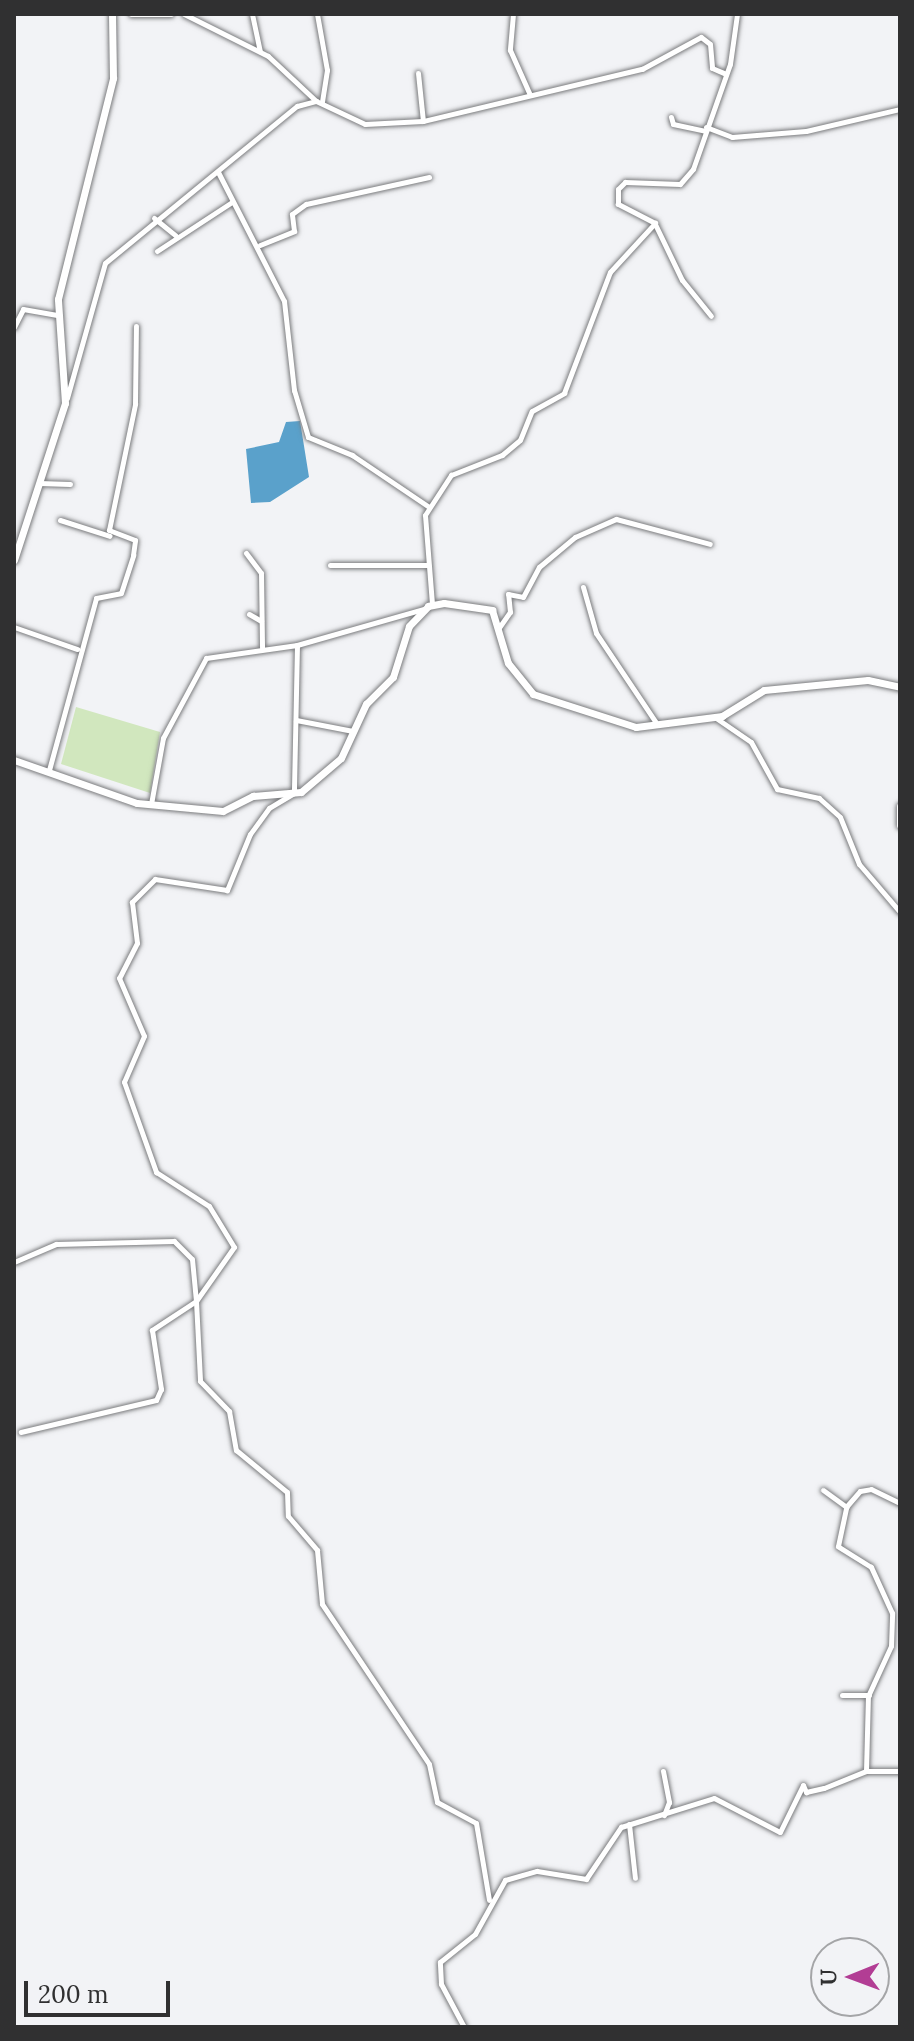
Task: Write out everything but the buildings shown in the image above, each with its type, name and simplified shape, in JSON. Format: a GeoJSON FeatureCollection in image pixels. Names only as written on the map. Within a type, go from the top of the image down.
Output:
{"type":"FeatureCollection","features":[{"type":"Feature","properties":{"kind":"street"},"geometry":{"type":"LineString","coordinates":[[65,403],[58,315],[113,78],[112,14]]}},
{"type":"Feature","properties":{"kind":"street"},"geometry":{"type":"LineString","coordinates":[[131,14],[171,14]]}},
{"type":"Feature","properties":{"kind":"street"},"geometry":{"type":"LineString","coordinates":[[184,14],[261,51],[319,102],[361,123],[423,121],[642,69],[701,37],[710,44],[712,68],[726,74]]}},
{"type":"Feature","properties":{"kind":"street"},"geometry":{"type":"LineString","coordinates":[[252,14],[261,51]]}},
{"type":"Feature","properties":{"kind":"street"},"geometry":{"type":"LineString","coordinates":[[317,14],[327,70],[319,102]]}},
{"type":"Feature","properties":{"kind":"street"},"geometry":{"type":"LineString","coordinates":[[513,14],[510,50],[530,95]]}},
{"type":"Feature","properties":{"kind":"street"},"geometry":{"type":"LineString","coordinates":[[711,316],[682,280],[655,223],[618,204],[618,189],[625,182],[680,184],[726,74],[737,14]]}},
{"type":"Feature","properties":{"kind":"street"},"geometry":{"type":"LineString","coordinates":[[418,73],[423,121]]}},
{"type":"Feature","properties":{"kind":"street"},"geometry":{"type":"LineString","coordinates":[[14,560],[65,403],[103,268],[154,218],[218,172],[297,106],[319,102]]}},
{"type":"Feature","properties":{"kind":"street"},"geometry":{"type":"LineString","coordinates":[[671,117],[673,124],[732,137],[806,131],[900,109]]}},
{"type":"Feature","properties":{"kind":"street"},"geometry":{"type":"LineString","coordinates":[[218,172],[232,202],[260,245],[284,301],[294,390],[308,437],[352,455],[429,507]]}},
{"type":"Feature","properties":{"kind":"street"},"geometry":{"type":"LineString","coordinates":[[260,245],[294,231],[292,214],[306,204],[429,177]]}},
{"type":"Feature","properties":{"kind":"street"},"geometry":{"type":"LineString","coordinates":[[157,251],[232,202]]}},
{"type":"Feature","properties":{"kind":"street"},"geometry":{"type":"LineString","coordinates":[[154,218],[176,236]]}},
{"type":"Feature","properties":{"kind":"street"},"geometry":{"type":"LineString","coordinates":[[432,604],[427,565],[429,507],[455,472],[502,455],[520,440],[532,411],[564,393],[610,272],[655,223]]}},
{"type":"Feature","properties":{"kind":"street"},"geometry":{"type":"LineString","coordinates":[[14,327],[23,309],[58,315]]}},
{"type":"Feature","properties":{"kind":"street"},"geometry":{"type":"LineString","coordinates":[[110,536],[135,404],[136,326]]}},
{"type":"Feature","properties":{"kind":"street"},"geometry":{"type":"LineString","coordinates":[[38,483],[70,484]]}},
{"type":"Feature","properties":{"kind":"street"},"geometry":{"type":"LineString","coordinates":[[498,629],[510,612],[508,594],[523,597],[539,567],[575,537],[616,519],[710,544]]}},
{"type":"Feature","properties":{"kind":"street"},"geometry":{"type":"LineString","coordinates":[[49,770],[77,649],[97,595],[121,593],[130,570],[135,540],[110,536],[60,520]]}},
{"type":"Feature","properties":{"kind":"street"},"geometry":{"type":"LineString","coordinates":[[246,553],[261,573],[262,648]]}},
{"type":"Feature","properties":{"kind":"street"},"geometry":{"type":"LineString","coordinates":[[330,565],[427,565]]}},
{"type":"Feature","properties":{"kind":"street"},"geometry":{"type":"LineString","coordinates":[[583,587],[596,633],[658,725]]}},
{"type":"Feature","properties":{"kind":"street"},"geometry":{"type":"LineString","coordinates":[[151,804],[163,738],[206,658],[297,645],[432,604],[484,606],[496,614],[508,663],[533,694],[636,727],[715,718],[764,690],[868,680],[900,687]]}},
{"type":"Feature","properties":{"kind":"street"},"geometry":{"type":"LineString","coordinates":[[21,1432],[158,1398],[152,1330],[196,1301],[235,1250],[209,1206],[158,1175],[125,1085],[126,1064],[144,1036],[119,978],[137,944],[132,904],[155,879],[227,890],[250,834],[269,808],[326,778],[366,704],[391,680],[407,631],[423,609]]}},
{"type":"Feature","properties":{"kind":"street"},"geometry":{"type":"LineString","coordinates":[[249,614],[262,622]]}},
{"type":"Feature","properties":{"kind":"street"},"geometry":{"type":"LineString","coordinates":[[14,627],[77,649]]}},
{"type":"Feature","properties":{"kind":"street"},"geometry":{"type":"LineString","coordinates":[[294,793],[297,645]]}},
{"type":"Feature","properties":{"kind":"street"},"geometry":{"type":"LineString","coordinates":[[715,718],[751,742],[777,789],[819,798],[840,817],[859,864],[900,912]]}},
{"type":"Feature","properties":{"kind":"street"},"geometry":{"type":"LineString","coordinates":[[296,720],[353,731]]}},
{"type":"Feature","properties":{"kind":"street"},"geometry":{"type":"LineString","coordinates":[[14,760],[49,770],[120,800],[151,804],[223,811],[253,796],[294,793]]}},
{"type":"Feature","properties":{"kind":"street"},"geometry":{"type":"LineString","coordinates":[[900,806],[900,825]]}},
{"type":"Feature","properties":{"kind":"street"},"geometry":{"type":"LineString","coordinates":[[14,1262],[54,1244],[171,1241],[192,1259],[200,1381],[227,1406],[235,1449],[287,1492],[288,1516],[317,1550],[322,1604],[429,1764],[437,1802],[476,1823],[489,1900]]}},
{"type":"Feature","properties":{"kind":"street"},"geometry":{"type":"LineString","coordinates":[[866,1771],[870,1695],[891,1646],[892,1613],[871,1567],[839,1548],[846,1507],[869,1488],[900,1503]]}},
{"type":"Feature","properties":{"kind":"street"},"geometry":{"type":"LineString","coordinates":[[823,1490],[846,1507]]}},
{"type":"Feature","properties":{"kind":"street"},"geometry":{"type":"LineString","coordinates":[[842,1695],[870,1695]]}},
{"type":"Feature","properties":{"kind":"street"},"geometry":{"type":"LineString","coordinates":[[663,1771],[669,1804],[664,1816]]}},
{"type":"Feature","properties":{"kind":"street"},"geometry":{"type":"LineString","coordinates":[[464,2027],[441,1984],[440,1962],[475,1934],[489,1900],[501,1883],[522,1873],[570,1882],[592,1876],[612,1834],[629,1824],[718,1798],[756,1825],[780,1832],[803,1785],[806,1792],[866,1771],[900,1771]]}},
{"type":"Feature","properties":{"kind":"street"},"geometry":{"type":"LineString","coordinates":[[629,1824],[635,1878]]}},
{"type":"Feature","properties":{"kind":"green space"},"geometry":{"type":"Polygon","coordinates":[[[76,707],[160,732],[150,793],[61,764],[76,707]]]}},
{"type":"Feature","properties":{"kind":"water"},"geometry":{"type":"Polygon","coordinates":[[[300,421],[309,477],[270,502],[251,503],[246,449],[279,442],[286,422],[300,421]]]}}]}
